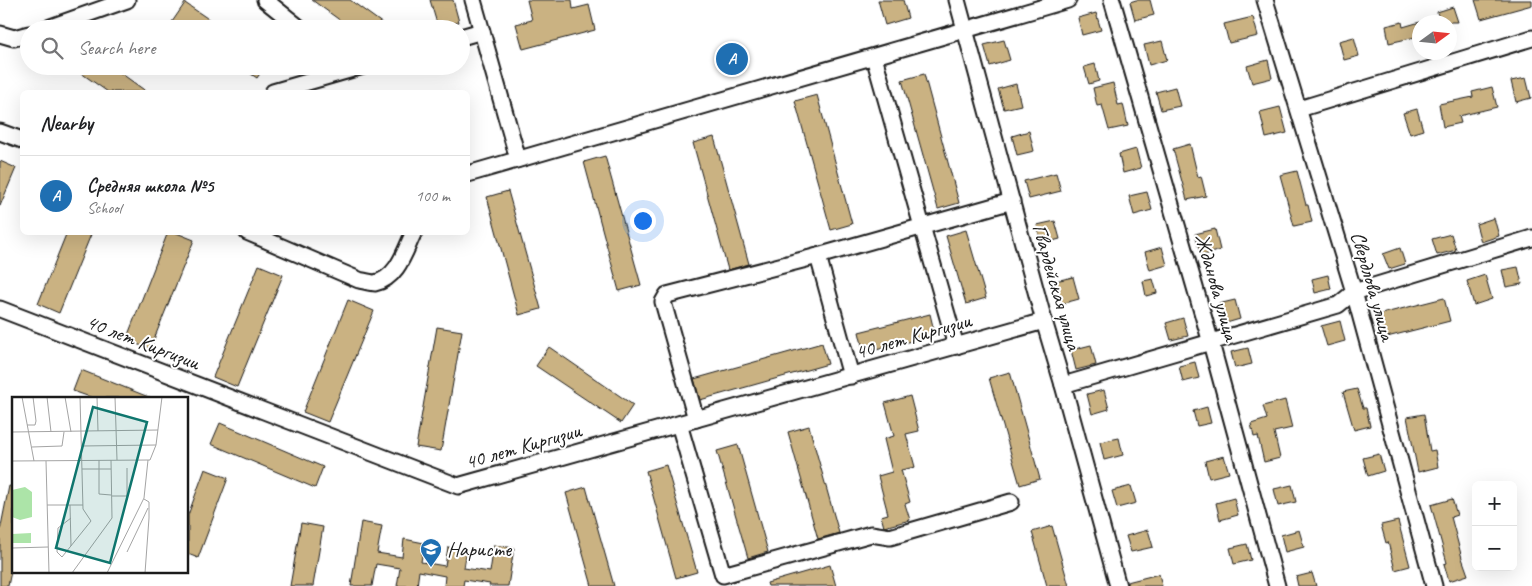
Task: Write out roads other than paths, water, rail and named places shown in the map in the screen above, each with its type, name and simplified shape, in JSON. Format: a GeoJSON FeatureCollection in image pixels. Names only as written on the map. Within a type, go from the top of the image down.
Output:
{"type":"FeatureCollection","features":[{"type":"Feature","properties":{"kind":"street"},"geometry":{"type":"LineString","coordinates":[[71,20],[127,0]]}},
{"type":"Feature","properties":{"kind":"street"},"geometry":{"type":"LineString","coordinates":[[265,0],[290,20]]}},
{"type":"Feature","properties":{"kind":"street"},"geometry":{"type":"LineString","coordinates":[[474,0],[518,159]]}},
{"type":"Feature","properties":{"kind":"street","name":"Гвардейская улица"},"geometry":{"type":"LineString","coordinates":[[957,0],[1118,586]]}},
{"type":"Feature","properties":{"kind":"street"},"geometry":{"type":"LineString","coordinates":[[470,173],[1068,0]]}},
{"type":"Feature","properties":{"kind":"street","name":"Жданова улица"},"geometry":{"type":"LineString","coordinates":[[1112,0],[1211,343],[1277,586]]}},
{"type":"Feature","properties":{"kind":"street","name":"Свердлова улица"},"geometry":{"type":"LineString","coordinates":[[1265,0],[1354,292],[1434,586]]}},
{"type":"Feature","properties":{"kind":"street"},"geometry":{"type":"LineString","coordinates":[[470,34],[482,31]]}},
{"type":"Feature","properties":{"kind":"street"},"geometry":{"type":"LineString","coordinates":[[0,34],[14,38],[20,36]]}},
{"type":"Feature","properties":{"kind":"street"},"geometry":{"type":"LineString","coordinates":[[1299,109],[1532,38]]}},
{"type":"Feature","properties":{"kind":"street"},"geometry":{"type":"LineString","coordinates":[[874,57],[956,346]]}},
{"type":"Feature","properties":{"kind":"street"},"geometry":{"type":"LineString","coordinates":[[279,90],[328,75]]}},
{"type":"Feature","properties":{"kind":"street"},"geometry":{"type":"LineString","coordinates":[[0,132],[20,139]]}},
{"type":"Feature","properties":{"kind":"street"},"geometry":{"type":"LineString","coordinates":[[696,419],[664,302],[664,298],[670,293],[818,256],[1012,201]]}},
{"type":"Feature","properties":{"kind":"street"},"geometry":{"type":"LineString","coordinates":[[254,235],[359,280],[374,283],[386,278],[398,266],[413,235]]}},
{"type":"Feature","properties":{"kind":"street"},"geometry":{"type":"LineString","coordinates":[[1063,385],[1338,305],[1354,292],[1532,238]]}},
{"type":"Feature","properties":{"kind":"street"},"geometry":{"type":"LineString","coordinates":[[818,256],[851,376]]}},
{"type":"Feature","properties":{"kind":"street","name":"40 лет Киргизии"},"geometry":{"type":"LineString","coordinates":[[0,310],[458,486],[1044,322]]}},
{"type":"Feature","properties":{"kind":"street"},"geometry":{"type":"LineString","coordinates":[[679,424],[724,575],[871,534],[890,537],[1011,502]]}},
{"type":"Feature","properties":{"kind":"place","name":"Средняя школа №5"},"geometry":{"type":"Point","coordinates":[732,59]}},
{"type":"Feature","properties":{"kind":"place","name":"Наристе"},"geometry":{"type":"Point","coordinates":[431,568]}}]}
